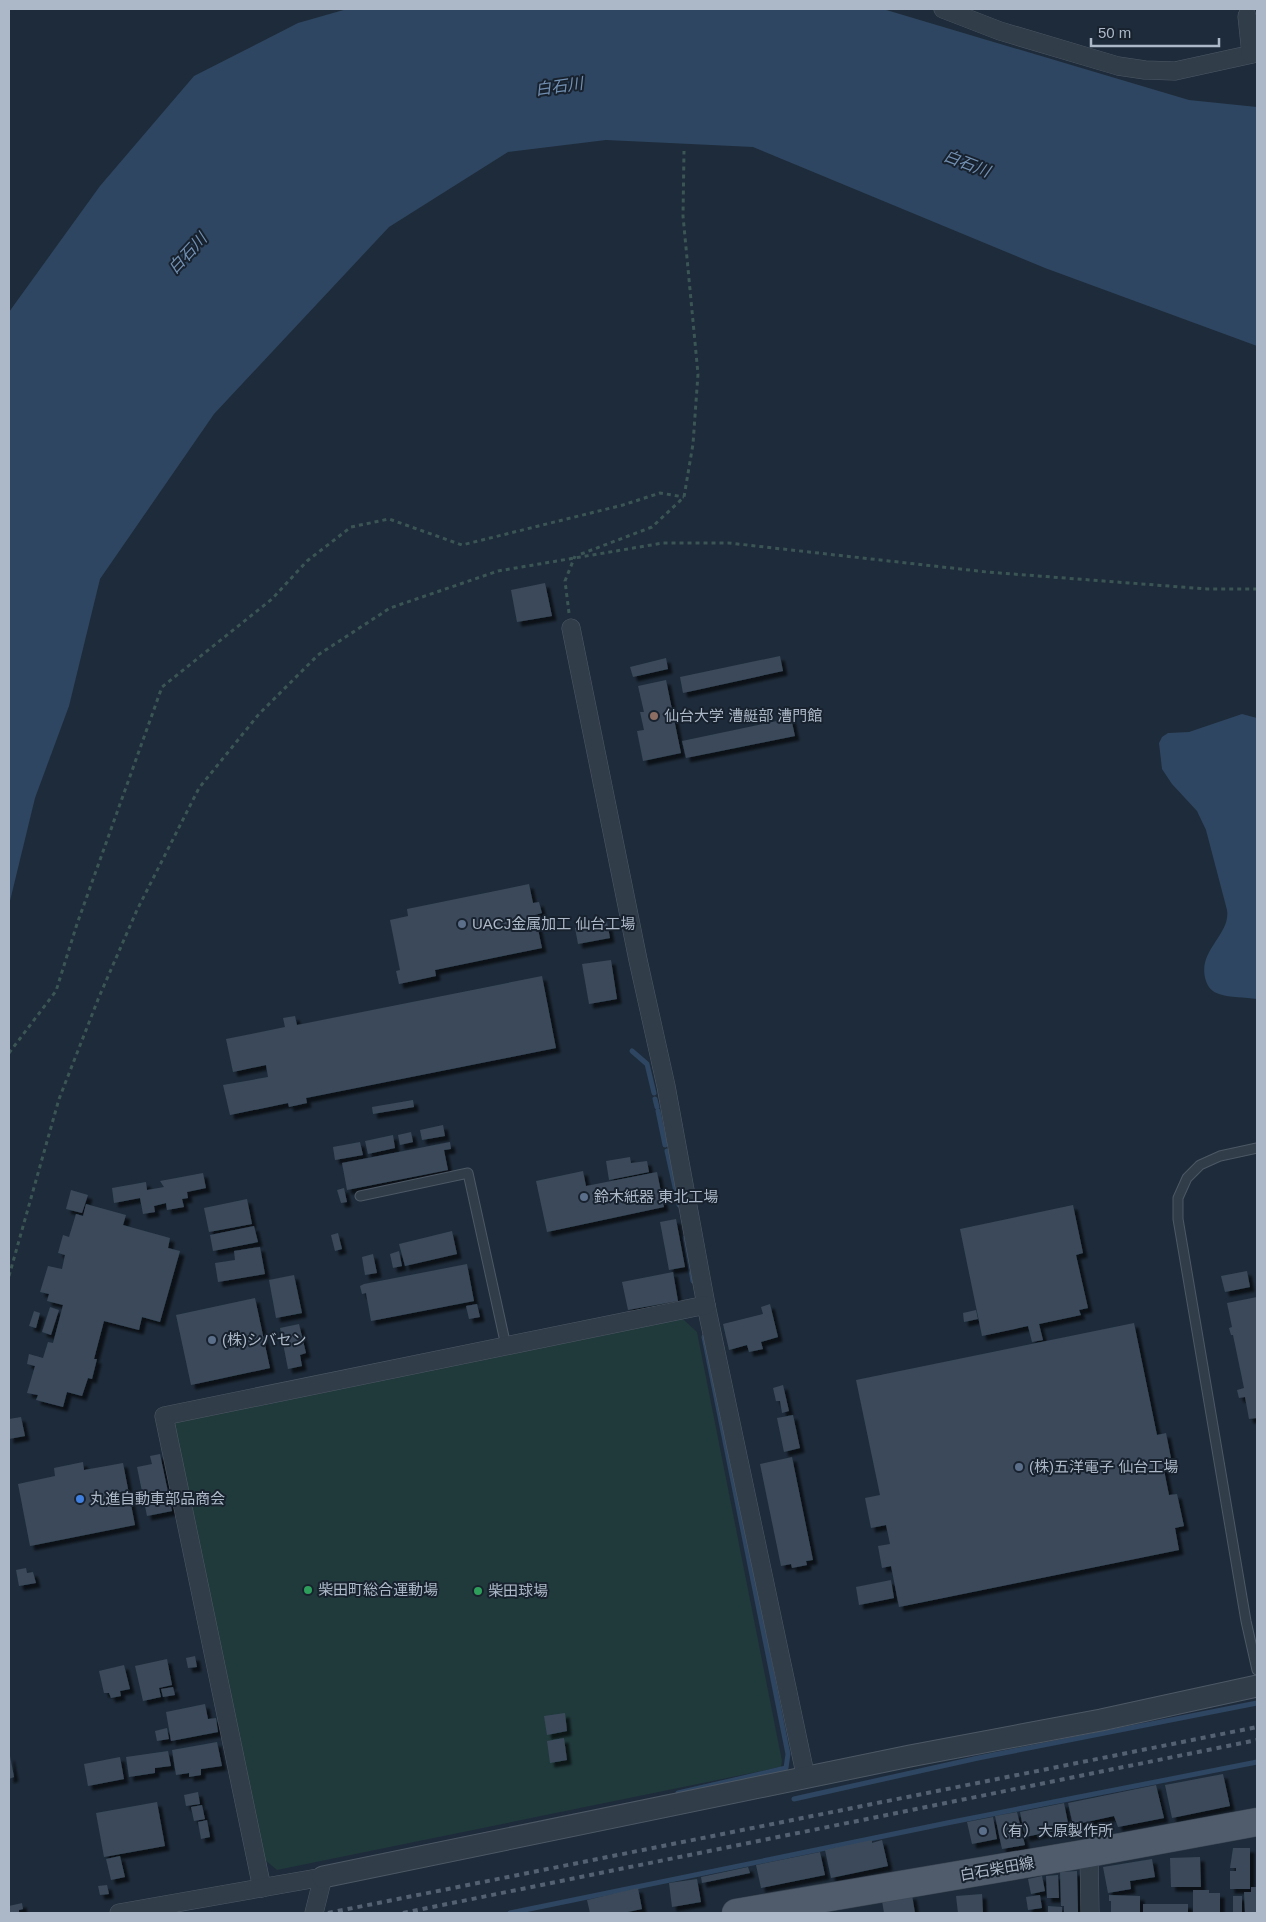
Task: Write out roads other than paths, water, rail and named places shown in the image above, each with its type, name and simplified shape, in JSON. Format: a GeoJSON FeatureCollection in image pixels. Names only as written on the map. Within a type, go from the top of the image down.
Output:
{"type":"FeatureCollection","features":[{"type":"Feature","properties":{"kind":"main road","name":"白石柴田線"},"geometry":{"type":"LineString","coordinates":[[736,1913],[786,1909],[1257,1822]]}},
{"type":"Feature","properties":{"kind":"street"},"geometry":{"type":"LineString","coordinates":[[943,9],[1000,31],[1118,66],[1145,70],[1175,71],[1254,54],[1246,16]]}},
{"type":"Feature","properties":{"kind":"street"},"geometry":{"type":"LineString","coordinates":[[571,628],[638,960],[666,1086],[706,1306],[806,1778]]}},
{"type":"Feature","properties":{"kind":"street"},"geometry":{"type":"LineString","coordinates":[[262,1888],[164,1416],[706,1306]]}},
{"type":"Feature","properties":{"kind":"street"},"geometry":{"type":"LineString","coordinates":[[119,1913],[323,1877],[806,1778],[1101,1720],[1257,1686]]}},
{"type":"Feature","properties":{"kind":"street"},"geometry":{"type":"LineString","coordinates":[[1089,1853],[1090,1913]]}},
{"type":"Feature","properties":{"kind":"street"},"geometry":{"type":"LineString","coordinates":[[314,1913],[323,1877]]}},
{"type":"Feature","properties":{"kind":"lane"},"geometry":{"type":"LineString","coordinates":[[1257,1148],[1220,1156],[1200,1165],[1187,1178],[1178,1198],[1178,1219],[1246,1621],[1257,1670]]}},
{"type":"Feature","properties":{"kind":"lane"},"geometry":{"type":"LineString","coordinates":[[360,1196],[468,1173],[506,1346]]}},
{"type":"Feature","properties":{"kind":"water","name":"白石川"},"geometry":{"type":"Polygon","coordinates":[[[347,9],[883,9],[1189,100],[1257,107],[1257,346],[1045,268],[753,147],[606,140],[508,152],[389,227],[214,414],[100,579],[69,706],[35,798],[9,905],[9,312],[100,186],[194,76],[298,23],[347,9]]]}},
{"type":"Feature","properties":{"kind":"water"},"geometry":{"type":"Polygon","coordinates":[[[1242,714],[1257,718],[1257,999],[1219,994],[1211,989],[1206,981],[1204,970],[1206,961],[1209,952],[1224,927],[1227,919],[1227,910],[1206,830],[1197,811],[1172,784],[1162,769],[1159,743],[1162,737],[1168,733],[1189,732],[1242,714]]]}},
{"type":"Feature","properties":{"kind":"waterway"},"geometry":{"type":"LineString","coordinates":[[632,1051],[647,1064],[654,1093]]}},
{"type":"Feature","properties":{"kind":"waterway"},"geometry":{"type":"LineString","coordinates":[[655,1099],[657,1107]]}},
{"type":"Feature","properties":{"kind":"waterway"},"geometry":{"type":"LineString","coordinates":[[658,1111],[665,1145]]}},
{"type":"Feature","properties":{"kind":"waterway"},"geometry":{"type":"LineString","coordinates":[[667,1151],[679,1205]]}},
{"type":"Feature","properties":{"kind":"waterway"},"geometry":{"type":"LineString","coordinates":[[685,1238],[693,1281]]}},
{"type":"Feature","properties":{"kind":"waterway"},"geometry":{"type":"LineString","coordinates":[[678,1793],[786,1768],[788,1754],[704,1337]]}},
{"type":"Feature","properties":{"kind":"waterway"},"geometry":{"type":"LineString","coordinates":[[794,1799],[978,1758],[1257,1703]]}},
{"type":"Feature","properties":{"kind":"waterway"},"geometry":{"type":"LineString","coordinates":[[510,1913],[947,1823],[1257,1762]]}},
{"type":"Feature","properties":{"kind":"railway"},"geometry":{"type":"LineString","coordinates":[[328,1913],[1257,1727]]}},
{"type":"Feature","properties":{"kind":"railway"},"geometry":{"type":"LineString","coordinates":[[403,1913],[1257,1740]]}},
{"type":"Feature","properties":{"kind":"place","name":"仙台大学 漕艇部 漕門館"},"geometry":{"type":"Point","coordinates":[654,716]}},
{"type":"Feature","properties":{"kind":"place","name":"UACJ金属加工 仙台工場"},"geometry":{"type":"Point","coordinates":[462,924]}},
{"type":"Feature","properties":{"kind":"place","name":"鈴木紙器 東北工場"},"geometry":{"type":"Point","coordinates":[584,1197]}},
{"type":"Feature","properties":{"kind":"place","name":"(株)シバセン"},"geometry":{"type":"Point","coordinates":[212,1340]}},
{"type":"Feature","properties":{"kind":"place","name":"(株)五洋電子 仙台工場"},"geometry":{"type":"Point","coordinates":[1019,1467]}},
{"type":"Feature","properties":{"kind":"place","name":"丸進自動車部品商会"},"geometry":{"type":"Point","coordinates":[80,1499]}},
{"type":"Feature","properties":{"kind":"place","name":"柴田町総合運動場"},"geometry":{"type":"Point","coordinates":[308,1590]}},
{"type":"Feature","properties":{"kind":"place","name":"柴田球場"},"geometry":{"type":"Point","coordinates":[478,1591]}},
{"type":"Feature","properties":{"kind":"place","name":"（有）大原製作所"},"geometry":{"type":"Point","coordinates":[983,1831]}}]}
